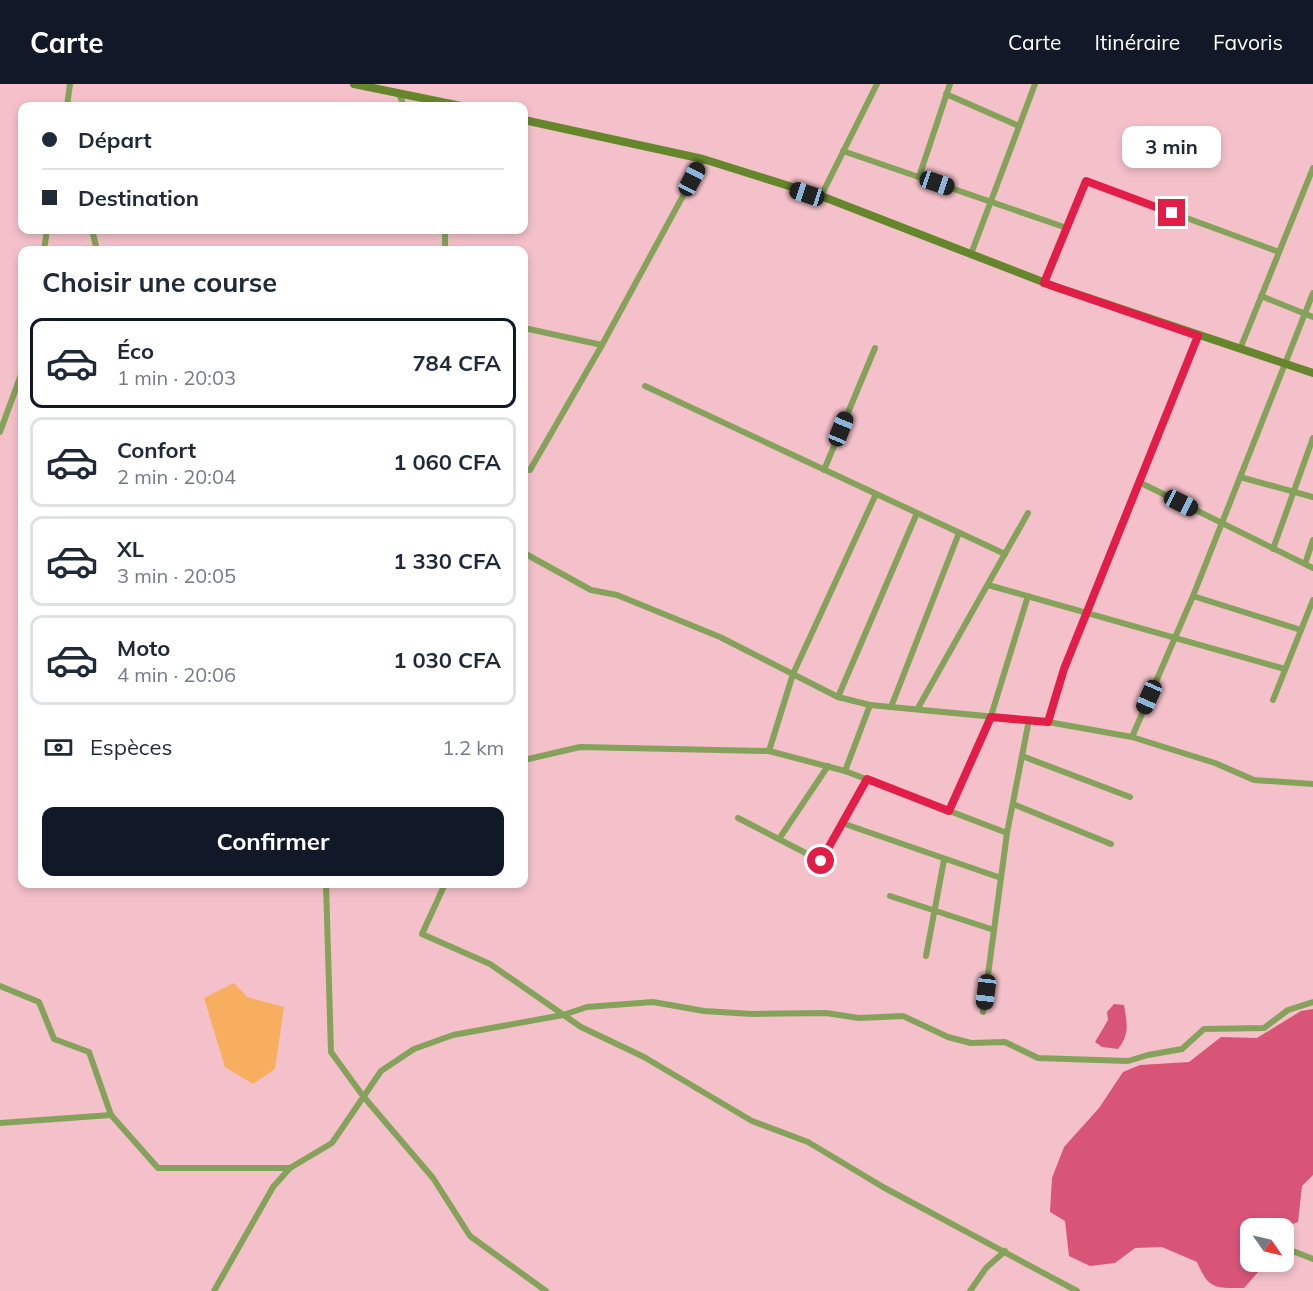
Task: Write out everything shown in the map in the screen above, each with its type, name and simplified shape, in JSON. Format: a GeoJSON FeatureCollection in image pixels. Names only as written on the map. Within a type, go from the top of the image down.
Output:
{"type":"FeatureCollection","features":[{"type":"Feature","properties":{"kind":"main road"},"geometry":{"type":"LineString","coordinates":[[354,84],[440,102]]}},
{"type":"Feature","properties":{"kind":"main road"},"geometry":{"type":"LineString","coordinates":[[528,121],[703,159],[821,196],[1044,283],[1313,373]]}},
{"type":"Feature","properties":{"kind":"street"},"geometry":{"type":"LineString","coordinates":[[68,102],[70,84]]}},
{"type":"Feature","properties":{"kind":"street"},"geometry":{"type":"LineString","coordinates":[[821,196],[877,84]]}},
{"type":"Feature","properties":{"kind":"street"},"geometry":{"type":"LineString","coordinates":[[919,177],[950,84]]}},
{"type":"Feature","properties":{"kind":"street"},"geometry":{"type":"LineString","coordinates":[[971,254],[1035,84]]}},
{"type":"Feature","properties":{"kind":"street"},"geometry":{"type":"LineString","coordinates":[[399,94],[402,102]]}},
{"type":"Feature","properties":{"kind":"street"},"geometry":{"type":"LineString","coordinates":[[946,94],[1019,126]]}},
{"type":"Feature","properties":{"kind":"street"},"geometry":{"type":"LineString","coordinates":[[843,151],[1067,228]]}},
{"type":"Feature","properties":{"kind":"street"},"geometry":{"type":"LineString","coordinates":[[528,470],[530,470],[602,345],[703,159]]}},
{"type":"Feature","properties":{"kind":"street"},"geometry":{"type":"LineString","coordinates":[[1240,349],[1313,168]]}},
{"type":"Feature","properties":{"kind":"street"},"geometry":{"type":"LineString","coordinates":[[1044,283],[1086,181],[1279,252]]}},
{"type":"Feature","properties":{"kind":"street"},"geometry":{"type":"LineString","coordinates":[[1132,737],[1194,596],[1220,524],[1313,293]]}},
{"type":"Feature","properties":{"kind":"street"},"geometry":{"type":"LineString","coordinates":[[1261,296],[1313,317]]}},
{"type":"Feature","properties":{"kind":"street"},"geometry":{"type":"LineString","coordinates":[[528,329],[602,345]]}},
{"type":"Feature","properties":{"kind":"street"},"geometry":{"type":"LineString","coordinates":[[1048,722],[1064,669],[1141,483],[1198,336]]}},
{"type":"Feature","properties":{"kind":"street"},"geometry":{"type":"LineString","coordinates":[[824,470],[874,348]]}},
{"type":"Feature","properties":{"kind":"street"},"geometry":{"type":"LineString","coordinates":[[0,432],[18,383]]}},
{"type":"Feature","properties":{"kind":"street"},"geometry":{"type":"LineString","coordinates":[[645,386],[1005,554]]}},
{"type":"Feature","properties":{"kind":"street"},"geometry":{"type":"LineString","coordinates":[[1273,549],[1313,438]]}},
{"type":"Feature","properties":{"kind":"street"},"geometry":{"type":"LineString","coordinates":[[1240,477],[1313,497]]}},
{"type":"Feature","properties":{"kind":"street"},"geometry":{"type":"LineString","coordinates":[[1141,483],[1313,568]]}},
{"type":"Feature","properties":{"kind":"street"},"geometry":{"type":"LineString","coordinates":[[769,751],[793,674],[876,494]]}},
{"type":"Feature","properties":{"kind":"street"},"geometry":{"type":"LineString","coordinates":[[838,697],[917,513]]}},
{"type":"Feature","properties":{"kind":"street"},"geometry":{"type":"LineString","coordinates":[[918,708],[1028,513]]}},
{"type":"Feature","properties":{"kind":"street"},"geometry":{"type":"LineString","coordinates":[[891,706],[959,532]]}},
{"type":"Feature","properties":{"kind":"street"},"geometry":{"type":"LineString","coordinates":[[1305,564],[1313,540]]}},
{"type":"Feature","properties":{"kind":"street"},"geometry":{"type":"LineString","coordinates":[[528,555],[591,590],[617,595],[720,638],[838,697],[870,705],[1048,722],[1132,737],[1215,763],[1254,780],[1313,784]]}},
{"type":"Feature","properties":{"kind":"street"},"geometry":{"type":"LineString","coordinates":[[988,585],[1285,669]]}},
{"type":"Feature","properties":{"kind":"street"},"geometry":{"type":"LineString","coordinates":[[949,811],[991,717],[1028,596]]}},
{"type":"Feature","properties":{"kind":"street"},"geometry":{"type":"LineString","coordinates":[[1194,596],[1301,630]]}},
{"type":"Feature","properties":{"kind":"street"},"geometry":{"type":"LineString","coordinates":[[1273,700],[1313,600]]}},
{"type":"Feature","properties":{"kind":"street"},"geometry":{"type":"LineString","coordinates":[[845,771],[870,705]]}},
{"type":"Feature","properties":{"kind":"street"},"geometry":{"type":"LineString","coordinates":[[983,1012],[1007,833],[1029,720]]}},
{"type":"Feature","properties":{"kind":"street"},"geometry":{"type":"LineString","coordinates":[[528,759],[580,747],[769,751],[845,771],[1007,833]]}},
{"type":"Feature","properties":{"kind":"street"},"geometry":{"type":"LineString","coordinates":[[1022,756],[1130,797]]}},
{"type":"Feature","properties":{"kind":"street"},"geometry":{"type":"LineString","coordinates":[[779,839],[828,766]]}},
{"type":"Feature","properties":{"kind":"street"},"geometry":{"type":"LineString","coordinates":[[738,818],[821,861],[867,779]]}},
{"type":"Feature","properties":{"kind":"street"},"geometry":{"type":"LineString","coordinates":[[1013,804],[1111,844]]}},
{"type":"Feature","properties":{"kind":"street"},"geometry":{"type":"LineString","coordinates":[[842,823],[1001,878]]}},
{"type":"Feature","properties":{"kind":"street"},"geometry":{"type":"LineString","coordinates":[[926,956],[944,860]]}},
{"type":"Feature","properties":{"kind":"street"},"geometry":{"type":"LineString","coordinates":[[326,888],[332,1052],[363,1096],[433,1178],[470,1236],[546,1291]]}},
{"type":"Feature","properties":{"kind":"street"},"geometry":{"type":"LineString","coordinates":[[443,888],[422,934],[490,964],[563,1015],[644,1057],[752,1121],[808,1142],[883,1187],[1077,1291]]}},
{"type":"Feature","properties":{"kind":"street"},"geometry":{"type":"LineString","coordinates":[[890,896],[994,930]]}},
{"type":"Feature","properties":{"kind":"street"},"geometry":{"type":"LineString","coordinates":[[0,986],[39,1002],[54,1039],[89,1052],[111,1115],[158,1168],[290,1168]]}},
{"type":"Feature","properties":{"kind":"street"},"geometry":{"type":"LineString","coordinates":[[214,1291],[273,1187],[290,1168],[332,1143],[381,1071],[414,1048],[453,1035],[563,1015],[587,1007],[653,1002],[704,1011],[752,1014],[826,1013],[859,1018],[903,1016],[948,1037],[971,1043],[1005,1041],[1038,1058],[1128,1061],[1182,1049],[1204,1029],[1264,1028],[1288,1010],[1313,1002]]}},
{"type":"Feature","properties":{"kind":"street"},"geometry":{"type":"LineString","coordinates":[[0,1124],[111,1115]]}},
{"type":"Feature","properties":{"kind":"street"},"geometry":{"type":"LineString","coordinates":[[970,1291],[986,1269],[1005,1251]]}},
{"type":"Feature","properties":{"kind":"street"},"geometry":{"type":"LineString","coordinates":[[1294,1251],[1313,1259]]}},
{"type":"Feature","properties":{"kind":"shaded area"},"geometry":{"type":"Polygon","coordinates":[[[234,983],[247,997],[284,1007],[275,1069],[253,1084],[225,1067],[204,998],[234,983]]]}},
{"type":"Feature","properties":{"kind":"shaded area"},"geometry":{"type":"Polygon","coordinates":[[[1114,1004],[1124,1005],[1127,1023],[1126,1033],[1118,1049],[1102,1047],[1095,1042],[1108,1020],[1107,1012],[1114,1004]]]}},
{"type":"Feature","properties":{"kind":"shaded area"},"geometry":{"type":"Polygon","coordinates":[[[1313,1009],[1313,1175],[1302,1186],[1298,1222],[1294,1224],[1294,1218],[1240,1218],[1240,1272],[1258,1272],[1244,1288],[1226,1288],[1209,1283],[1197,1262],[1162,1247],[1135,1248],[1115,1263],[1090,1266],[1069,1256],[1065,1221],[1050,1212],[1052,1178],[1064,1147],[1099,1108],[1123,1072],[1140,1065],[1189,1062],[1221,1037],[1257,1038],[1301,1011],[1313,1009]]]}},
{"type":"Feature","properties":{"kind":"route"},"geometry":{"type":"LineString","coordinates":[[821,861],[867,779],[949,811],[991,717],[1048,722],[1064,669],[1141,483],[1198,336],[1044,283],[1086,181],[1172,213]]}}]}
